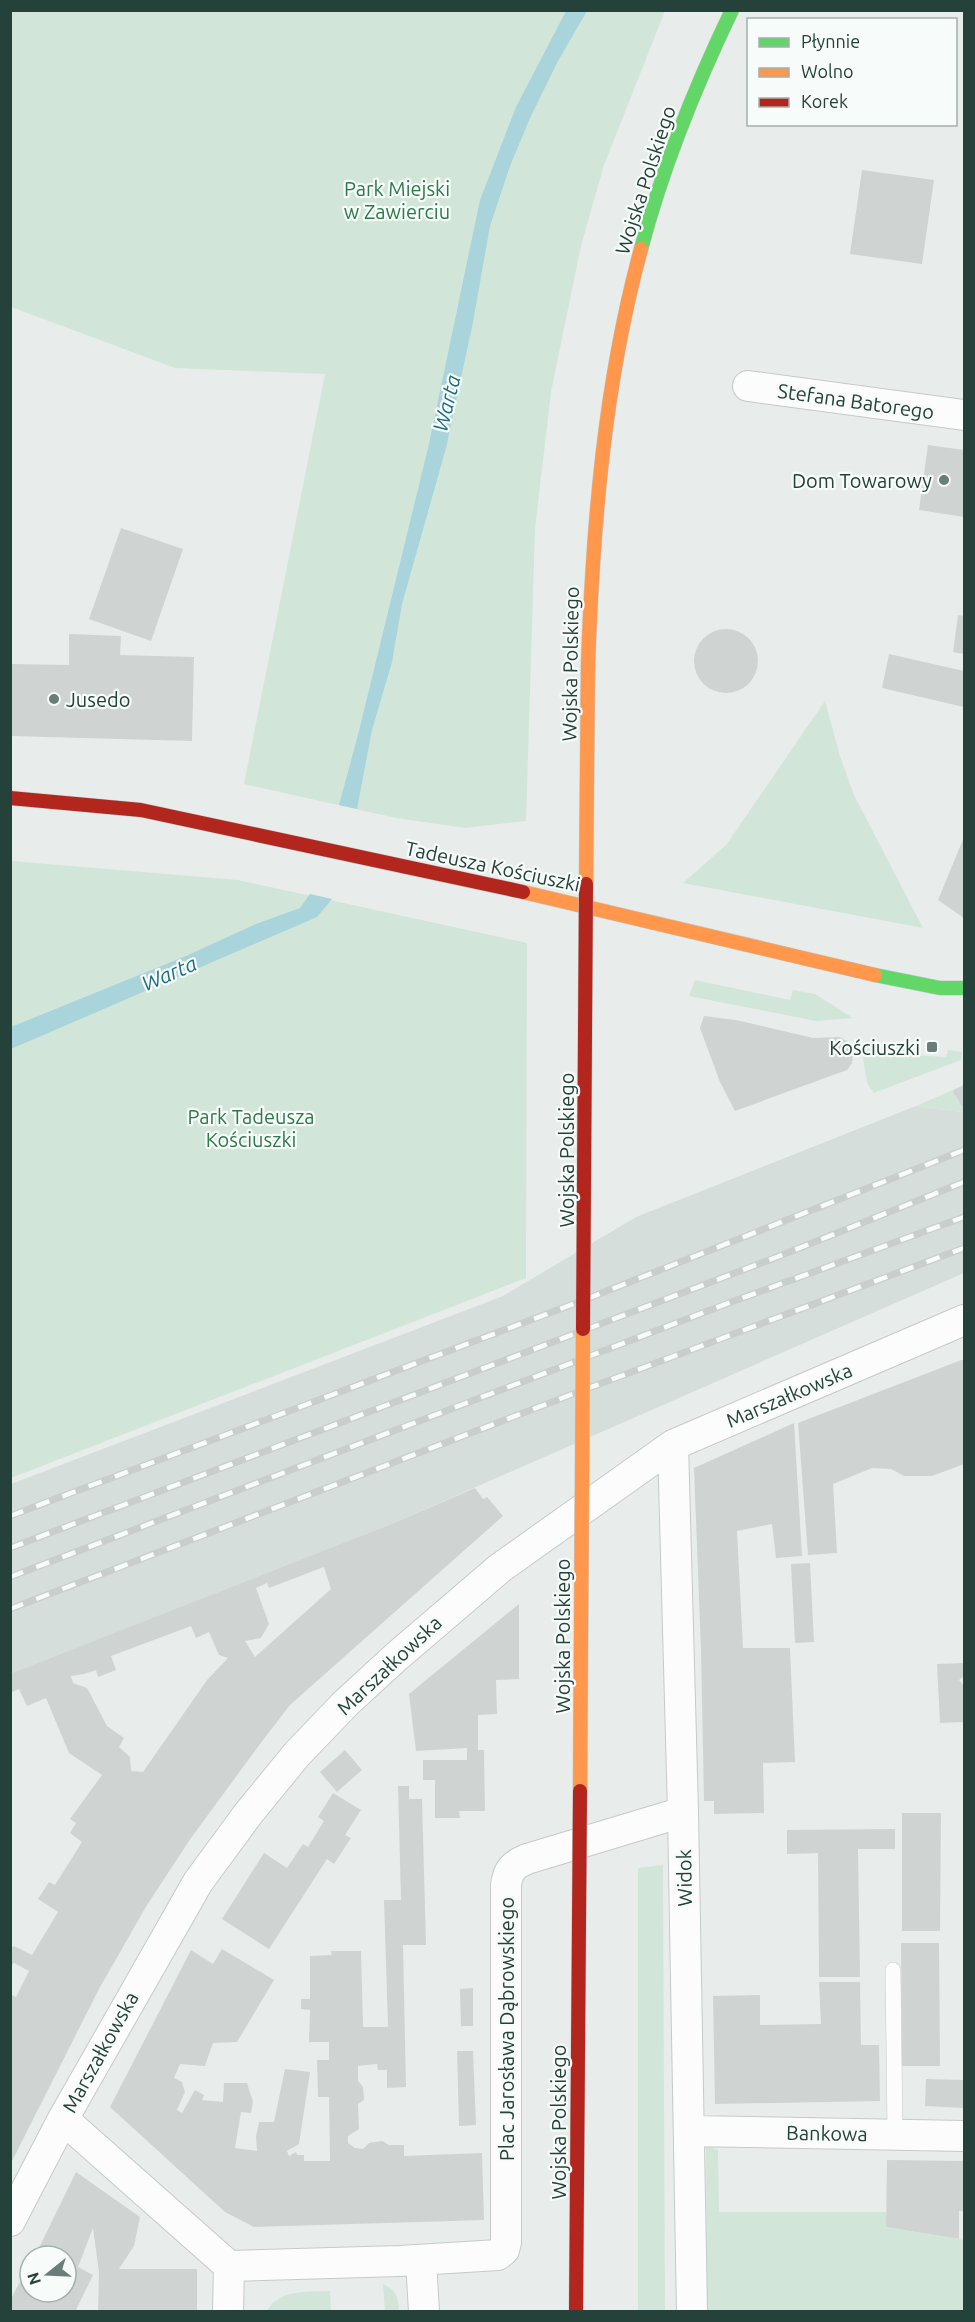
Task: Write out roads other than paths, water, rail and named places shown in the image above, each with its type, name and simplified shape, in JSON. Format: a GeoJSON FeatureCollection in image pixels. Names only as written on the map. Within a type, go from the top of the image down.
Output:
{"type":"FeatureCollection","features":[{"type":"Feature","properties":{"kind":"main road","name":"Wojska Polskiego"},"geometry":{"type":"LineString","coordinates":[[576,2311],[588,665],[591,587],[602,458],[625,313],[660,185],[707,63],[732,10]]}},
{"type":"Feature","properties":{"kind":"main road","name":"Tadeusza Kościuszki"},"geometry":{"type":"LineString","coordinates":[[10,798],[141,810],[576,904],[822,963],[940,988],[964,988]]}},
{"type":"Feature","properties":{"kind":"street","name":"Stefana Batorego"},"geometry":{"type":"LineString","coordinates":[[748,386],[964,415]]}},
{"type":"Feature","properties":{"kind":"street","name":"Marszałkowska"},"geometry":{"type":"LineString","coordinates":[[10,2221],[63,2119],[198,1882],[248,1814],[297,1754],[346,1703],[455,1605],[500,1568],[673,1445],[964,1320]]}},
{"type":"Feature","properties":{"kind":"street","name":"Widok"},"geometry":{"type":"LineString","coordinates":[[673,1445],[683,1812],[692,2312]]}},
{"type":"Feature","properties":{"kind":"street","name":"Plac Jarosława Dąbrowskiego"},"geometry":{"type":"LineString","coordinates":[[229,2266],[420,2260],[498,2255],[504,2250],[506,2242],[506,1885],[511,1868],[527,1859],[683,1812]]}},
{"type":"Feature","properties":{"kind":"street"},"geometry":{"type":"LineString","coordinates":[[63,2119],[229,2266],[228,2312]]}},
{"type":"Feature","properties":{"kind":"street","name":"Bankowa"},"geometry":{"type":"LineString","coordinates":[[689,2131],[964,2136]]}},
{"type":"Feature","properties":{"kind":"street"},"geometry":{"type":"LineString","coordinates":[[420,2260],[424,2312]]}},
{"type":"Feature","properties":{"kind":"lane"},"geometry":{"type":"LineString","coordinates":[[893,1970],[894,2133]]}},
{"type":"Feature","properties":{"kind":"water","name":"Warta"},"geometry":{"type":"Polygon","coordinates":[[[566,11],[587,11],[558,61],[530,118],[510,166],[490,226],[473,322],[446,448],[402,604],[392,662],[372,730],[357,809],[339,805],[429,444],[480,200],[516,107],[566,11]]]}},
{"type":"Feature","properties":{"kind":"water","name":"Warta"},"geometry":{"type":"Polygon","coordinates":[[[310,894],[332,899],[317,917],[11,1049],[11,1027],[186,956],[256,924],[300,908],[310,894]]]}},
{"type":"Feature","properties":{"kind":"railway"},"geometry":{"type":"LineString","coordinates":[[10,1516],[584,1300],[964,1150]]}},
{"type":"Feature","properties":{"kind":"railway"},"geometry":{"type":"LineString","coordinates":[[10,1548],[777,1257],[964,1182]]}},
{"type":"Feature","properties":{"kind":"railway"},"geometry":{"type":"LineString","coordinates":[[10,1577],[734,1301],[964,1217]]}},
{"type":"Feature","properties":{"kind":"railway"},"geometry":{"type":"LineString","coordinates":[[10,1609],[578,1392],[964,1248]]}},
{"type":"Feature","properties":{"kind":"place","name":"Dom Towarowy"},"geometry":{"type":"Point","coordinates":[944,480]}},
{"type":"Feature","properties":{"kind":"place","name":"Jusedo"},"geometry":{"type":"Point","coordinates":[54,699]}},
{"type":"Feature","properties":{"kind":"place","name":"Kościuszki"},"geometry":{"type":"Point","coordinates":[932,1047]}},
{"type":"Feature","properties":{"kind":"park label","name":"Park Miejski w Zawierciu"},"geometry":{"type":"Point","coordinates":[397,200]}},
{"type":"Feature","properties":{"kind":"park label","name":"Park Tadeusza Kościuszki"},"geometry":{"type":"Point","coordinates":[251,1128]}}]}
